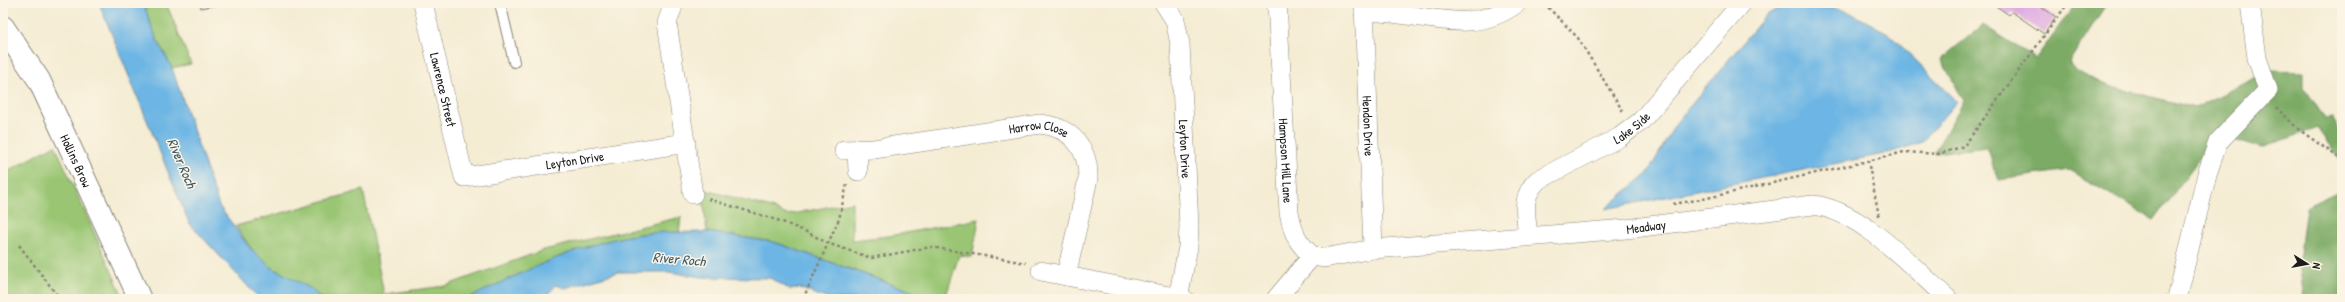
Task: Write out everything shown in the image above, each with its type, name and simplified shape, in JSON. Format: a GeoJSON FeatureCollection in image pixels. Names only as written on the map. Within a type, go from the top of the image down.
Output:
{"type":"FeatureCollection","features":[{"type":"Feature","properties":{"kind":"street","name":"Lawrence Street"},"geometry":{"type":"LineString","coordinates":[[423,3],[464,177]]}},
{"type":"Feature","properties":{"kind":"street"},"geometry":{"type":"LineString","coordinates":[[674,3],[667,23],[693,194]]}},
{"type":"Feature","properties":{"kind":"street","name":"Leyton Drive"},"geometry":{"type":"LineString","coordinates":[[1164,3],[1175,20],[1180,44],[1189,226],[1188,247],[1181,298]]}},
{"type":"Feature","properties":{"kind":"street","name":"Hampson Mill Lane"},"geometry":{"type":"LineString","coordinates":[[1277,3],[1289,212],[1293,232],[1300,244],[1312,256]]}},
{"type":"Feature","properties":{"kind":"street"},"geometry":{"type":"LineString","coordinates":[[1364,7],[1458,23],[1487,19],[1517,3]]}},
{"type":"Feature","properties":{"kind":"street","name":"Lake Side"},"geometry":{"type":"LineString","coordinates":[[1528,236],[1525,204],[1527,194],[1531,186],[1538,180],[1620,137],[1633,127],[1665,94],[1742,3]]}},
{"type":"Feature","properties":{"kind":"street"},"geometry":{"type":"LineString","coordinates":[[2177,299],[2207,174],[2218,142],[2268,90],[2257,58],[2250,3]]}},
{"type":"Feature","properties":{"kind":"street","name":"Hendon Drive"},"geometry":{"type":"LineString","coordinates":[[1364,7],[1373,249]]}},
{"type":"Feature","properties":{"kind":"street","name":"Hollins Brow"},"geometry":{"type":"LineString","coordinates":[[3,27],[39,80],[140,299]]}},
{"type":"Feature","properties":{"kind":"street","name":"Harrow Close"},"geometry":{"type":"LineString","coordinates":[[858,171],[850,150],[874,149],[1040,124],[1057,127],[1066,131],[1079,144],[1087,161],[1088,170],[1088,179],[1066,276]]}},
{"type":"Feature","properties":{"kind":"street","name":"Leyton Drive"},"geometry":{"type":"LineString","coordinates":[[464,177],[686,143]]}},
{"type":"Feature","properties":{"kind":"street","name":"Meadway"},"geometry":{"type":"LineString","coordinates":[[1312,256],[1324,258],[1336,257],[1373,249],[1626,229],[1813,205],[1835,209],[1870,230],[1948,299]]}},
{"type":"Feature","properties":{"kind":"street"},"geometry":{"type":"LineString","coordinates":[[1276,299],[1312,256]]}},
{"type":"Feature","properties":{"kind":"street"},"geometry":{"type":"LineString","coordinates":[[1041,271],[1181,298]]}},
{"type":"Feature","properties":{"kind":"lane"},"geometry":{"type":"LineString","coordinates":[[500,3],[514,62]]}},
{"type":"Feature","properties":{"kind":"path"},"geometry":{"type":"LineString","coordinates":[[1544,3],[1578,38],[1633,127]]}},
{"type":"Feature","properties":{"kind":"path"},"geometry":{"type":"LineString","coordinates":[[1665,205],[1704,199],[1904,152],[1939,154],[1964,146],[2068,3]]}},
{"type":"Feature","properties":{"kind":"path"},"geometry":{"type":"LineString","coordinates":[[2268,90],[2273,104],[2298,129],[2342,160]]}},
{"type":"Feature","properties":{"kind":"path"},"geometry":{"type":"LineString","coordinates":[[1868,161],[1879,218],[1870,230]]}},
{"type":"Feature","properties":{"kind":"path"},"geometry":{"type":"LineString","coordinates":[[803,299],[839,218],[847,181],[858,171]]}},
{"type":"Feature","properties":{"kind":"path"},"geometry":{"type":"LineString","coordinates":[[693,194],[780,221],[807,232],[827,243],[871,258],[931,247],[956,250],[1042,266],[1041,271]]}},
{"type":"Feature","properties":{"kind":"path"},"geometry":{"type":"LineString","coordinates":[[18,245],[60,299]]}},
{"type":"Feature","properties":{"kind":"green space"},"geometry":{"type":"Polygon","coordinates":[[[143,3],[166,3],[191,64],[172,68],[157,40],[143,3]]]}},
{"type":"Feature","properties":{"kind":"green space"},"geometry":{"type":"Polygon","coordinates":[[[2076,3],[2107,3],[2069,62],[2077,72],[2109,86],[2195,108],[2268,71],[2304,72],[2304,87],[2325,119],[2332,118],[2342,134],[2342,163],[2317,128],[2261,148],[2218,133],[2154,220],[2069,170],[1999,180],[1987,147],[1934,153],[1964,101],[1941,59],[1983,25],[2036,58],[2076,3]]]}},
{"type":"Feature","properties":{"kind":"green space"},"geometry":{"type":"Polygon","coordinates":[[[55,145],[124,299],[3,299],[3,174],[55,145]]]}},
{"type":"Feature","properties":{"kind":"green space"},"geometry":{"type":"Polygon","coordinates":[[[702,189],[771,208],[787,215],[852,202],[852,240],[889,236],[979,219],[972,257],[959,255],[945,299],[923,299],[914,292],[774,242],[707,232],[702,189]]]}},
{"type":"Feature","properties":{"kind":"green space"},"geometry":{"type":"Polygon","coordinates":[[[363,190],[384,294],[445,286],[544,250],[681,217],[679,234],[650,233],[625,237],[565,255],[467,299],[322,299],[310,290],[278,272],[261,259],[236,226],[363,190]]]}},
{"type":"Feature","properties":{"kind":"green space"},"geometry":{"type":"Polygon","coordinates":[[[2342,190],[2342,299],[2304,299],[2299,261],[2306,207],[2342,190]]]}},
{"type":"Feature","properties":{"kind":"water","name":"River Roch"},"geometry":{"type":"Polygon","coordinates":[[[99,3],[143,3],[157,40],[172,68],[219,206],[250,248],[271,267],[310,288],[322,299],[264,299],[255,294],[189,223],[99,3]]]}},
{"type":"Feature","properties":{"kind":"water"},"geometry":{"type":"Polygon","coordinates":[[[1806,3],[1847,11],[1888,33],[1957,101],[1922,142],[1889,153],[1605,209],[1648,173],[1676,123],[1766,15],[1787,5],[1806,3]]]}},
{"type":"Feature","properties":{"kind":"water","name":"River Roch"},"geometry":{"type":"Polygon","coordinates":[[[707,232],[774,242],[914,292],[923,299],[828,299],[799,288],[791,290],[770,278],[703,277],[668,272],[619,272],[565,288],[556,285],[544,299],[467,299],[556,258],[602,242],[626,236],[649,233],[707,232]]]}},
{"type":"Feature","properties":{"kind":"building"},"geometry":{"type":"Polygon","coordinates":[[[200,3],[220,3],[220,4],[201,8],[200,3]]]}},
{"type":"Feature","properties":{"kind":"building"},"geometry":{"type":"Polygon","coordinates":[[[1992,3],[2036,3],[2056,17],[2044,34],[2012,12],[2009,15],[1992,3]]]}}]}
